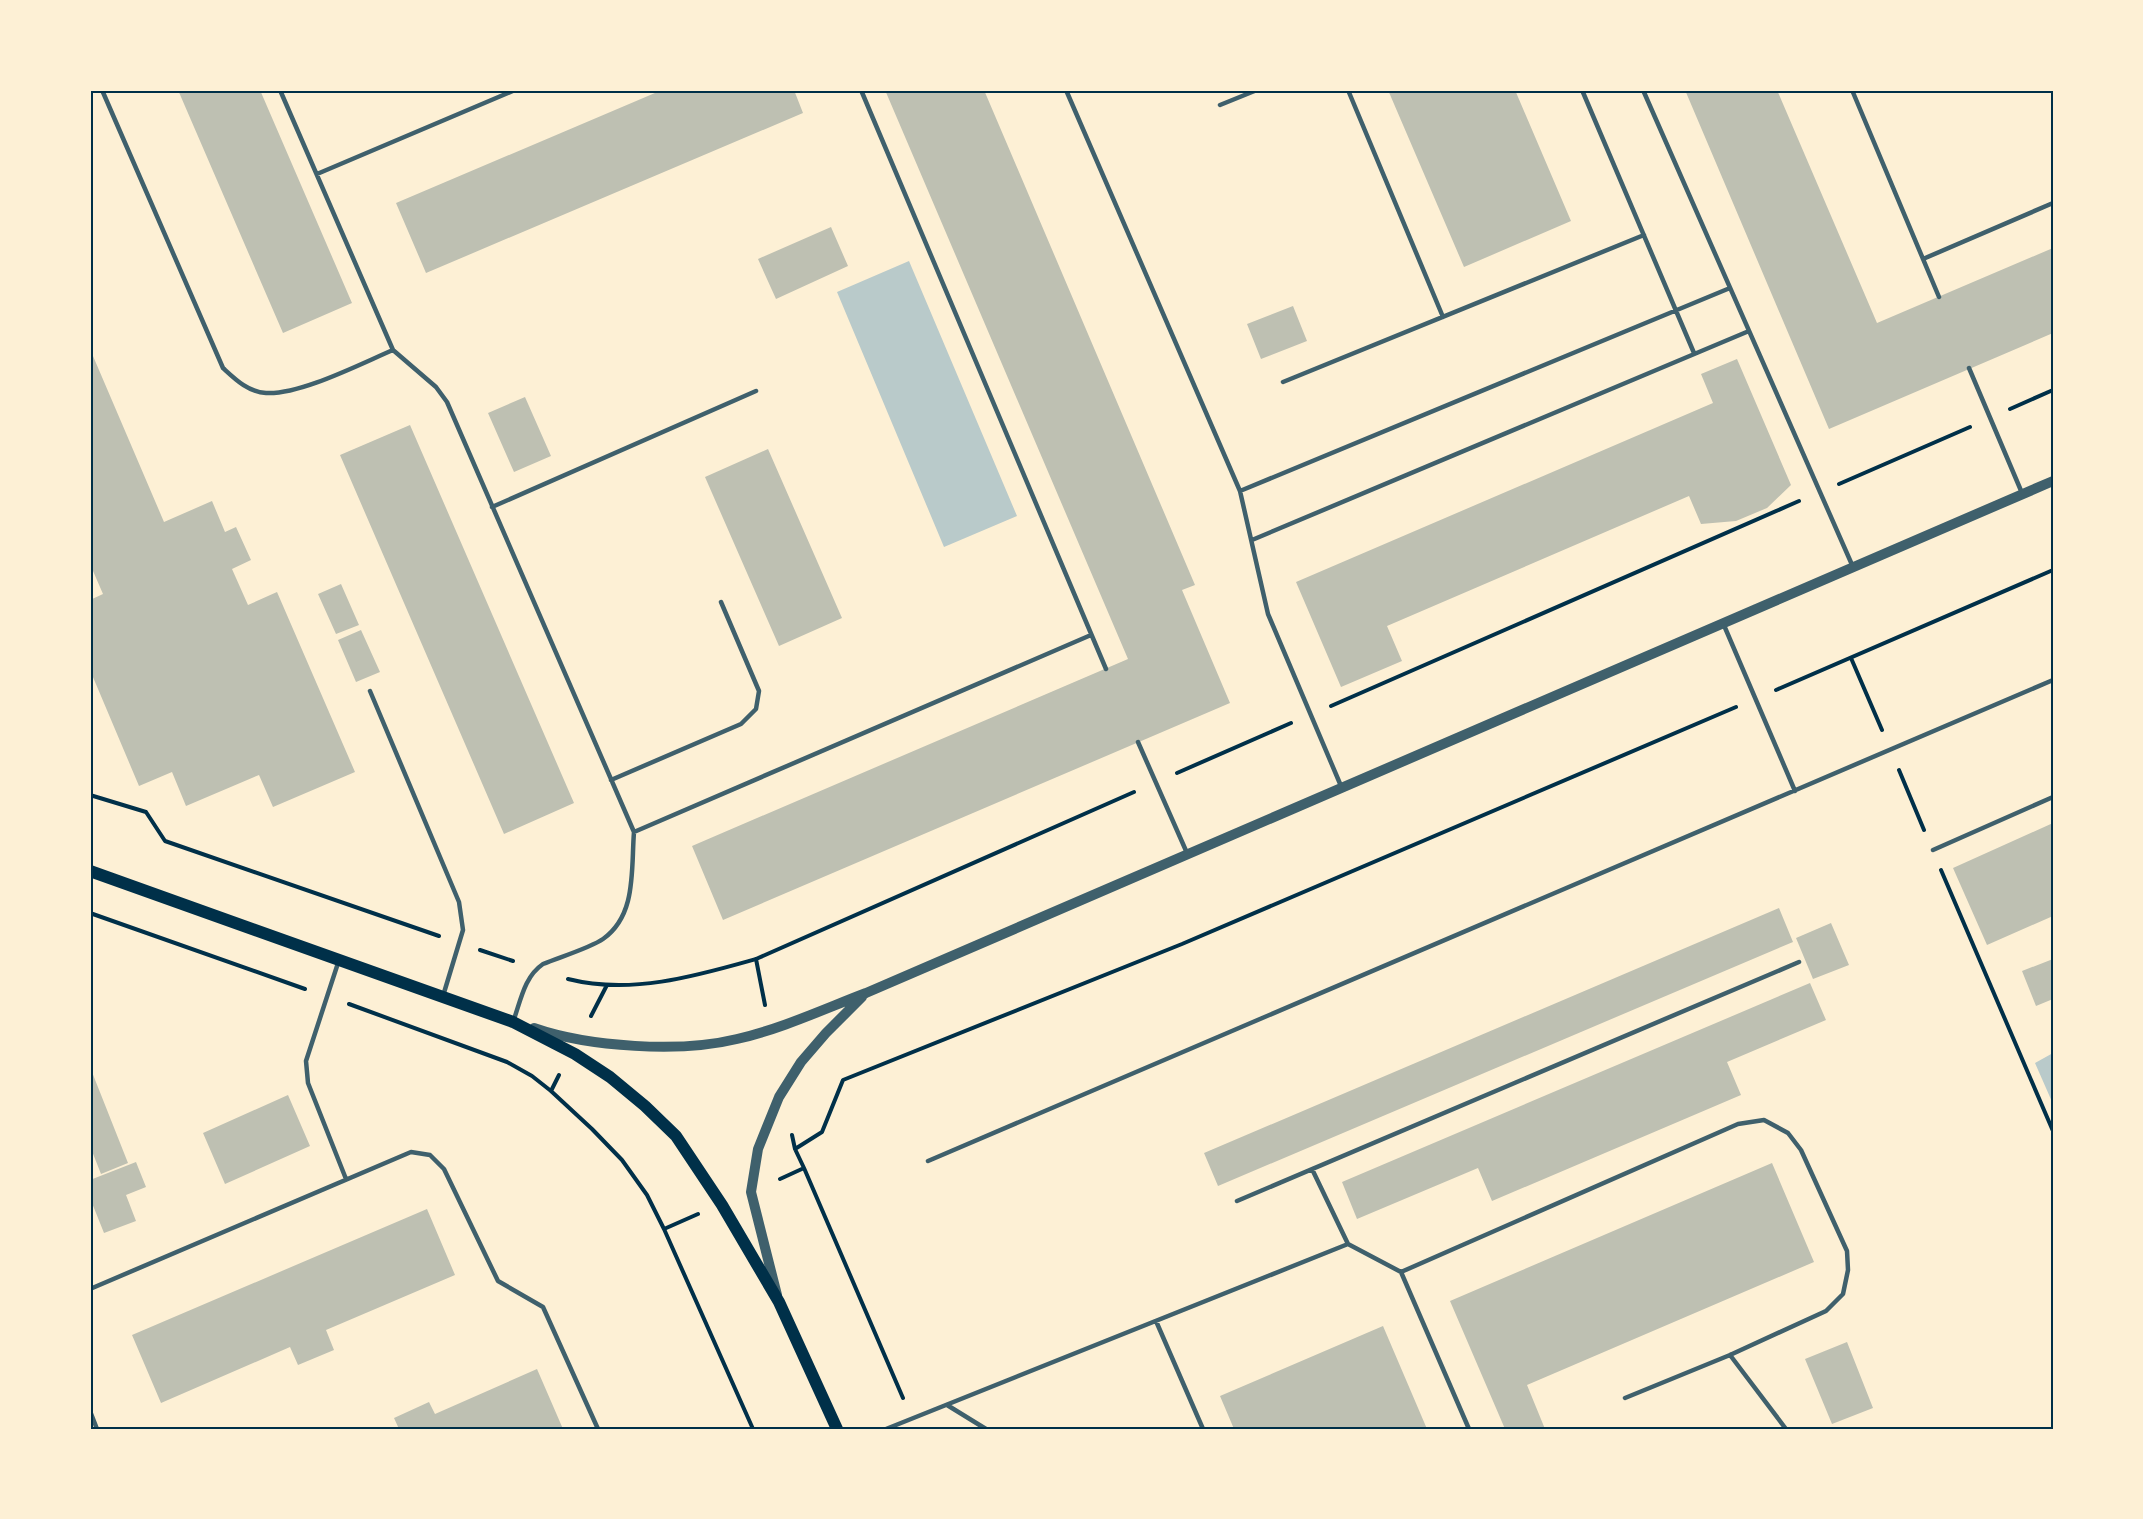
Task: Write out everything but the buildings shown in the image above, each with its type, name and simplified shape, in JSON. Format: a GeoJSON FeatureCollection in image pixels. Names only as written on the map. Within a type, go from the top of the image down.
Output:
{"type":"FeatureCollection","features":[{"type":"Feature","properties":{"kind":"main road"},"geometry":{"type":"LineString","coordinates":[[90,871],[513,1022],[575,1054],[610,1077],[676,1136],[722,1204],[779,1302],[837,1429]]}},
{"type":"Feature","properties":{"kind":"street"},"geometry":{"type":"LineString","coordinates":[[513,1022],[545,1032],[590,1041],[632,1045],[707,1044],[736,1039],[782,1026],[866,993],[2053,481]]}},
{"type":"Feature","properties":{"kind":"street"},"geometry":{"type":"LineString","coordinates":[[779,1302],[751,1192],[758,1149],[779,1097],[801,1062],[866,993]]}},
{"type":"Feature","properties":{"kind":"lane"},"geometry":{"type":"LineString","coordinates":[[102,90],[223,368],[241,385],[264,393],[292,391],[393,350]]}},
{"type":"Feature","properties":{"kind":"lane"},"geometry":{"type":"LineString","coordinates":[[280,90],[393,350],[436,387],[447,402],[634,832],[629,898],[622,921],[603,939],[536,969],[528,978],[513,1022]]}},
{"type":"Feature","properties":{"kind":"lane"},"geometry":{"type":"LineString","coordinates":[[317,174],[516,90]]}},
{"type":"Feature","properties":{"kind":"lane"},"geometry":{"type":"LineString","coordinates":[[861,90],[1106,669]]}},
{"type":"Feature","properties":{"kind":"lane"},"geometry":{"type":"LineString","coordinates":[[1066,90],[1240,491],[1268,614],[1341,788]]}},
{"type":"Feature","properties":{"kind":"lane"},"geometry":{"type":"LineString","coordinates":[[1220,105],[1257,90]]}},
{"type":"Feature","properties":{"kind":"lane"},"geometry":{"type":"LineString","coordinates":[[1348,90],[1443,317]]}},
{"type":"Feature","properties":{"kind":"lane"},"geometry":{"type":"LineString","coordinates":[[1582,90],[1694,353]]}},
{"type":"Feature","properties":{"kind":"lane"},"geometry":{"type":"LineString","coordinates":[[1643,90],[1853,567]]}},
{"type":"Feature","properties":{"kind":"lane"},"geometry":{"type":"LineString","coordinates":[[1852,90],[1939,297]]}},
{"type":"Feature","properties":{"kind":"lane"},"geometry":{"type":"LineString","coordinates":[[1923,259],[2053,203]]}},
{"type":"Feature","properties":{"kind":"lane"},"geometry":{"type":"LineString","coordinates":[[1283,382],[1644,235]]}},
{"type":"Feature","properties":{"kind":"lane"},"geometry":{"type":"LineString","coordinates":[[1240,491],[1730,288]]}},
{"type":"Feature","properties":{"kind":"lane"},"geometry":{"type":"LineString","coordinates":[[1252,540],[1749,331]]}},
{"type":"Feature","properties":{"kind":"lane"},"geometry":{"type":"LineString","coordinates":[[1969,369],[2022,494]]}},
{"type":"Feature","properties":{"kind":"lane"},"geometry":{"type":"LineString","coordinates":[[492,507],[756,391]]}},
{"type":"Feature","properties":{"kind":"lane"},"geometry":{"type":"LineString","coordinates":[[611,780],[741,724],[756,709],[759,691],[721,602]]}},
{"type":"Feature","properties":{"kind":"lane"},"geometry":{"type":"LineString","coordinates":[[1723,623],[1795,791]]}},
{"type":"Feature","properties":{"kind":"lane"},"geometry":{"type":"LineString","coordinates":[[634,832],[1091,635]]}},
{"type":"Feature","properties":{"kind":"lane"},"geometry":{"type":"LineString","coordinates":[[928,1161],[2053,680]]}},
{"type":"Feature","properties":{"kind":"lane"},"geometry":{"type":"LineString","coordinates":[[369,691],[459,902],[463,930],[443,996]]}},
{"type":"Feature","properties":{"kind":"lane"},"geometry":{"type":"LineString","coordinates":[[1138,742],[1188,854]]}},
{"type":"Feature","properties":{"kind":"lane"},"geometry":{"type":"LineString","coordinates":[[1933,850],[2053,797]]}},
{"type":"Feature","properties":{"kind":"lane"},"geometry":{"type":"LineString","coordinates":[[340,959],[306,1060],[308,1083],[346,1179]]}},
{"type":"Feature","properties":{"kind":"lane"},"geometry":{"type":"LineString","coordinates":[[1237,1201],[1799,962]]}},
{"type":"Feature","properties":{"kind":"lane"},"geometry":{"type":"LineString","coordinates":[[1401,1272],[1738,1124],[1764,1120],[1788,1133],[1801,1150],[1847,1251],[1848,1269],[1843,1294],[1826,1311],[1730,1355],[1624,1398]]}},
{"type":"Feature","properties":{"kind":"lane"},"geometry":{"type":"LineString","coordinates":[[90,1288],[411,1152],[430,1155],[444,1168],[498,1281],[543,1307],[598,1429]]}},
{"type":"Feature","properties":{"kind":"lane"},"geometry":{"type":"LineString","coordinates":[[1312,1169],[1348,1244],[1401,1272],[1469,1429]]}},
{"type":"Feature","properties":{"kind":"lane"},"geometry":{"type":"LineString","coordinates":[[886,1429],[1348,1244]]}},
{"type":"Feature","properties":{"kind":"lane"},"geometry":{"type":"LineString","coordinates":[[1156,1321],[1203,1429]]}},
{"type":"Feature","properties":{"kind":"lane"},"geometry":{"type":"LineString","coordinates":[[1730,1355],[1786,1429]]}},
{"type":"Feature","properties":{"kind":"lane"},"geometry":{"type":"LineString","coordinates":[[947,1404],[986,1429]]}},
{"type":"Feature","properties":{"kind":"lane"},"geometry":{"type":"LineString","coordinates":[[90,1411],[97,1429]]}},
{"type":"Feature","properties":{"kind":"path"},"geometry":{"type":"LineString","coordinates":[[912,1418],[795,1149],[822,1132],[843,1080],[1182,944],[2053,570]]}},
{"type":"Feature","properties":{"kind":"path"},"geometry":{"type":"LineString","coordinates":[[1851,658],[2053,1131]]}},
{"type":"Feature","properties":{"kind":"path"},"geometry":{"type":"LineString","coordinates":[[90,795],[146,812],[165,841],[536,969]]}},
{"type":"Feature","properties":{"kind":"path"},"geometry":{"type":"LineString","coordinates":[[90,913],[507,1062],[532,1076],[592,1129],[622,1160],[646,1195],[664,1229],[753,1429]]}},
{"type":"Feature","properties":{"kind":"path"},"geometry":{"type":"LineString","coordinates":[[751,1192],[804,1168]]}},
{"type":"Feature","properties":{"kind":"path"},"geometry":{"type":"LineString","coordinates":[[664,1229],[722,1204]]}},
{"type":"Feature","properties":{"kind":"shaded area"},"geometry":{"type":"Polygon","coordinates":[[[909,261],[1017,516],[944,547],[837,292],[909,261]]]}},
{"type":"Feature","properties":{"kind":"shaded area"},"geometry":{"type":"Polygon","coordinates":[[[2053,1053],[2053,1104],[2035,1063],[2053,1053]]]}}]}
